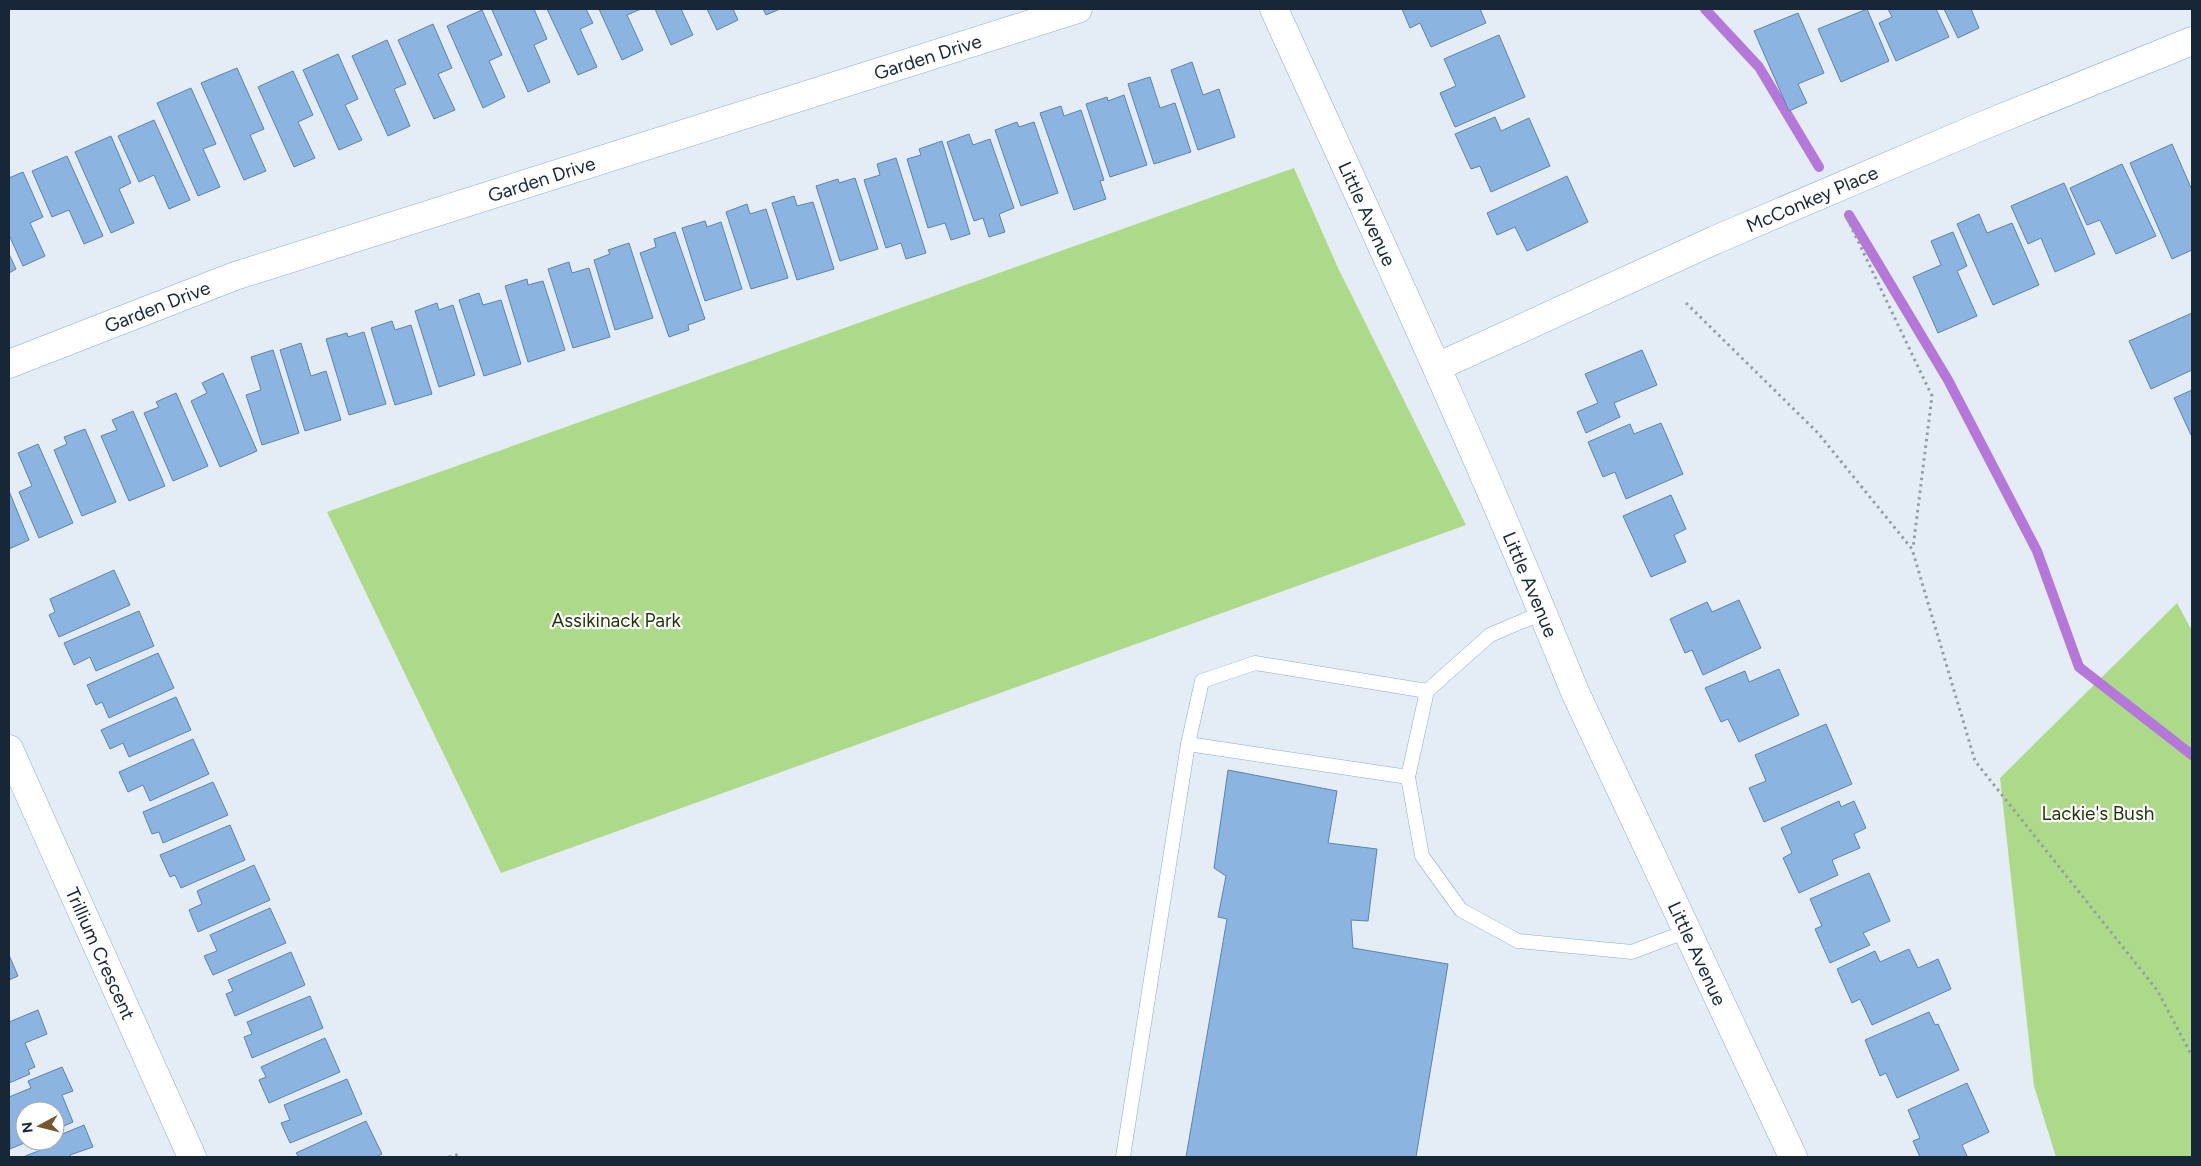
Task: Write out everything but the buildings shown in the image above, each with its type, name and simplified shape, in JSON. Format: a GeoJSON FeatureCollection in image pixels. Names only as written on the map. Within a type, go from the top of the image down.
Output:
{"type":"FeatureCollection","features":[{"type":"Feature","properties":{"kind":"street","name":"Garden Drive"},"geometry":{"type":"LineString","coordinates":[[9,364],[236,276],[1078,9]]}},
{"type":"Feature","properties":{"kind":"street","name":"Little Avenue"},"geometry":{"type":"LineString","coordinates":[[1274,9],[1437,367],[1544,612],[1576,692],[1793,1157]]}},
{"type":"Feature","properties":{"kind":"street","name":"McConkey Place"},"geometry":{"type":"LineString","coordinates":[[1437,367],[1715,240],[1982,126],[2192,41]]}},
{"type":"Feature","properties":{"kind":"street","name":"Trillium Crescent"},"geometry":{"type":"LineString","coordinates":[[9,749],[192,1157]]}},
{"type":"Feature","properties":{"kind":"lane"},"geometry":{"type":"LineString","coordinates":[[1544,612],[1490,635],[1427,691],[1408,777],[1422,856],[1461,910],[1518,940],[1585,949],[1632,952],[1687,931]]}},
{"type":"Feature","properties":{"kind":"lane"},"geometry":{"type":"LineString","coordinates":[[1123,1157],[1188,744],[1202,681],[1255,663],[1427,691]]}},
{"type":"Feature","properties":{"kind":"lane"},"geometry":{"type":"LineString","coordinates":[[1188,744],[1408,777]]}},
{"type":"Feature","properties":{"kind":"path"},"geometry":{"type":"LineString","coordinates":[[1844,210],[1932,396],[1912,549]]}},
{"type":"Feature","properties":{"kind":"path"},"geometry":{"type":"LineString","coordinates":[[1686,303],[1818,434],[1912,549],[1975,761],[2157,990],[2192,1056]]}},
{"type":"Feature","properties":{"kind":"path"},"geometry":{"type":"LineString","coordinates":[[449,1157],[460,1154]]}},
{"type":"Feature","properties":{"kind":"green space","name":"Assikinack Park"},"geometry":{"type":"Polygon","coordinates":[[[1294,168],[1338,268],[1466,525],[501,873],[327,512],[1294,168]]]}},
{"type":"Feature","properties":{"kind":"green space","name":"Lackie's Bush"},"geometry":{"type":"Polygon","coordinates":[[[2177,603],[2192,631],[2192,1157],[2056,1157],[2034,1086],[2000,778],[2177,603]]]}},
{"type":"Feature","properties":{"kind":"waterway"},"geometry":{"type":"LineString","coordinates":[[1705,9],[1759,67],[1819,167]]}},
{"type":"Feature","properties":{"kind":"waterway"},"geometry":{"type":"LineString","coordinates":[[1849,215],[1948,380],[2037,551],[2079,667],[2192,755]]}}]}
